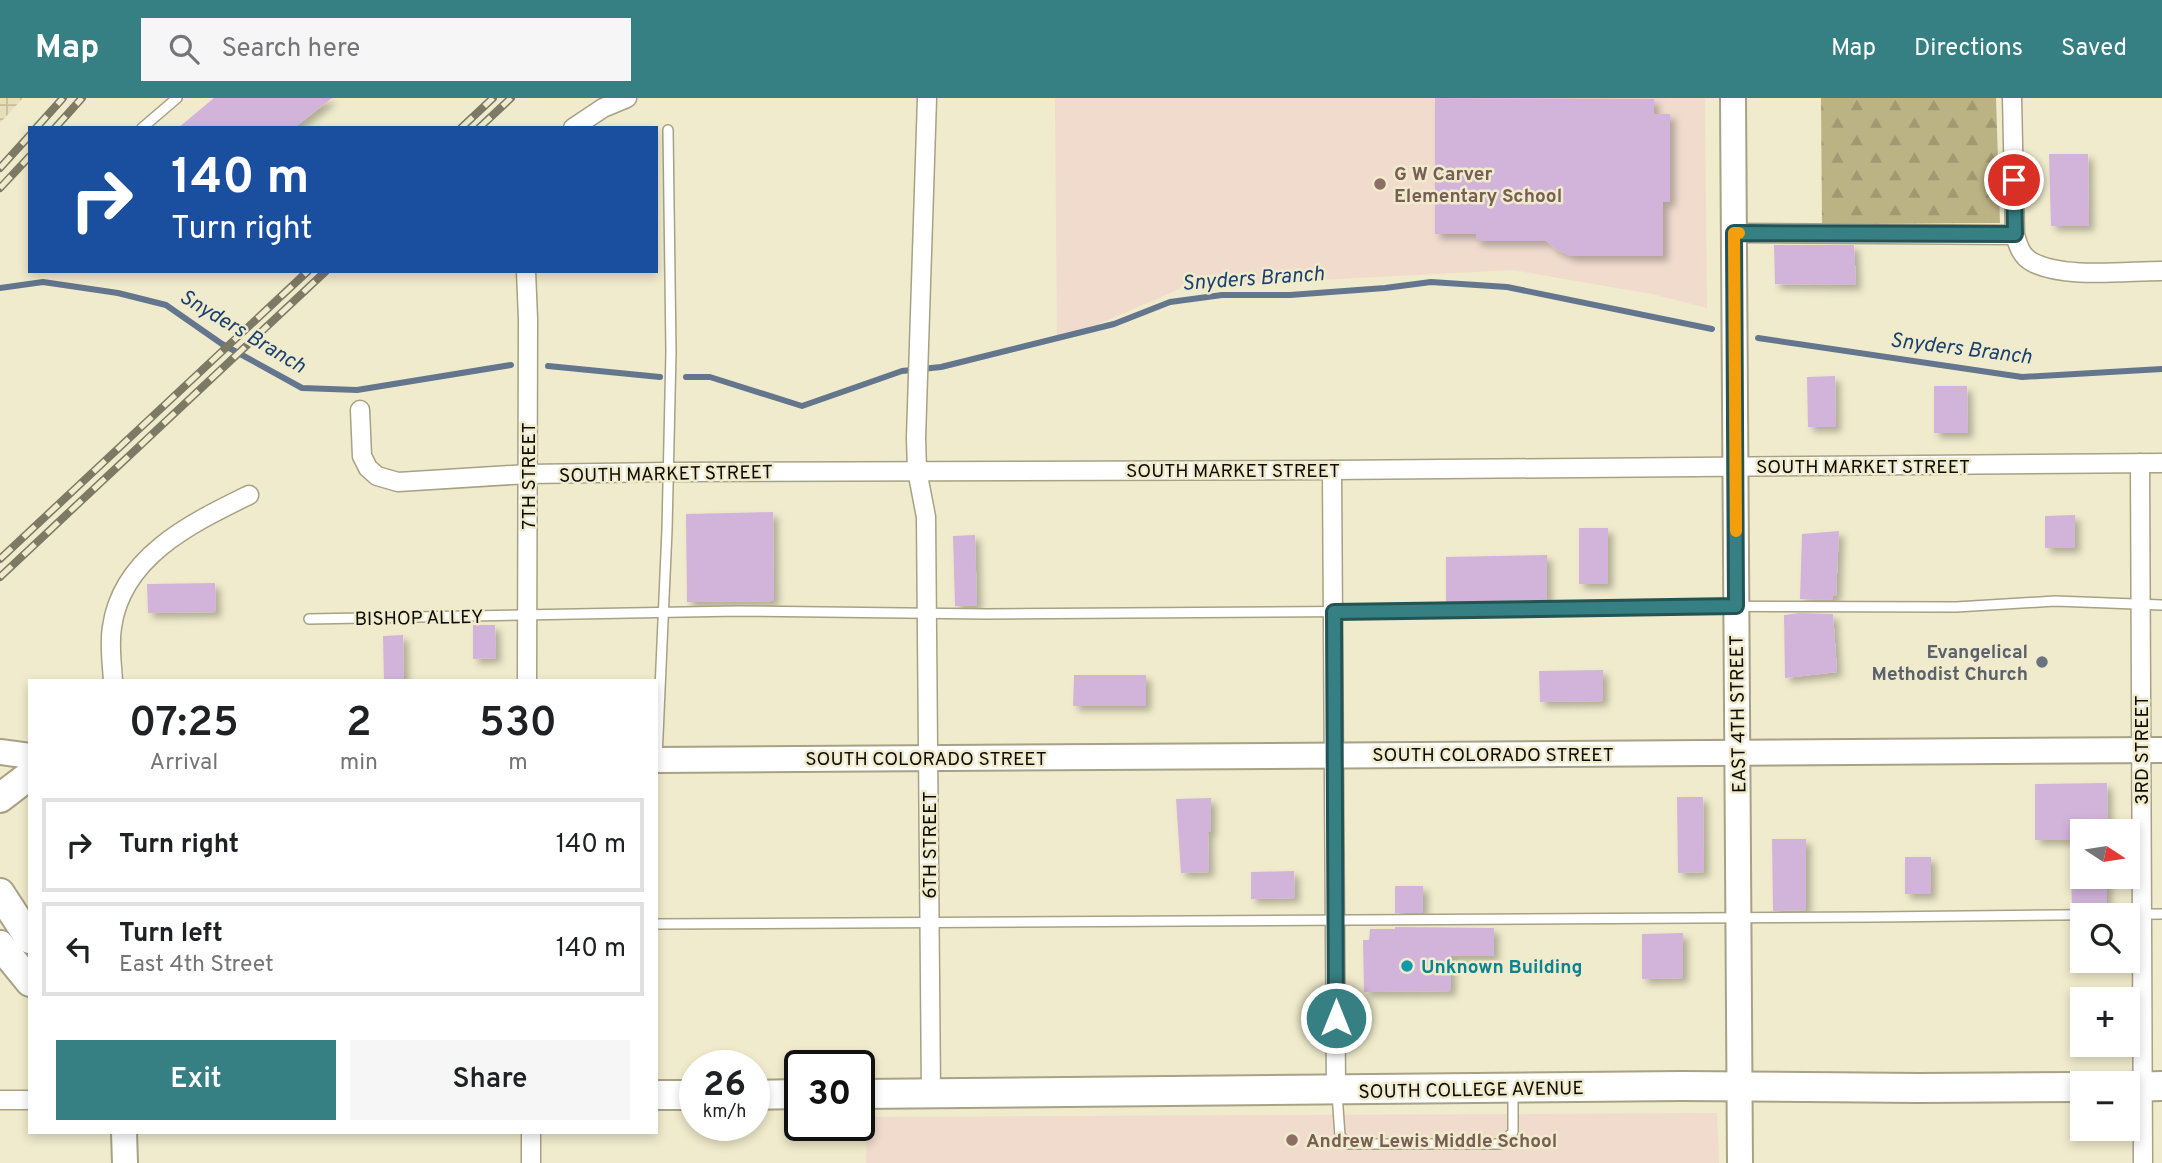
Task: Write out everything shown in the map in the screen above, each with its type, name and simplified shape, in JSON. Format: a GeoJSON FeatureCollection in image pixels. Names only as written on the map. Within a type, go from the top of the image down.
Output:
{"type":"FeatureCollection","features":[{"type":"Feature","properties":{"kind":"main road"},"geometry":{"type":"LineString","coordinates":[[0,798],[28,777]]}},
{"type":"Feature","properties":{"kind":"main road"},"geometry":{"type":"LineString","coordinates":[[0,892],[28,936]]}},
{"type":"Feature","properties":{"kind":"main road"},"geometry":{"type":"LineString","coordinates":[[0,945],[28,980]]}},
{"type":"Feature","properties":{"kind":"main road","name":"SOUTH COLLEGE AVENUE"},"geometry":{"type":"LineString","coordinates":[[875,1094],[1740,1086],[2070,1087]]}},
{"type":"Feature","properties":{"kind":"main road"},"geometry":{"type":"LineString","coordinates":[[658,1095],[679,1095]]}},
{"type":"Feature","properties":{"kind":"street"},"geometry":{"type":"LineString","coordinates":[[576,126],[603,108],[627,98]]}},
{"type":"Feature","properties":{"kind":"street","name":"6TH STREET"},"geometry":{"type":"LineString","coordinates":[[927,98],[917,470],[926,517],[931,1094]]}},
{"type":"Feature","properties":{"kind":"street","name":"EAST 4TH STREET"},"geometry":{"type":"LineString","coordinates":[[1733,98],[1740,1163]]}},
{"type":"Feature","properties":{"kind":"street"},"geometry":{"type":"LineString","coordinates":[[2012,98],[2015,234],[2018,247],[2032,262],[2054,269],[2162,271]]}},
{"type":"Feature","properties":{"kind":"street"},"geometry":{"type":"LineString","coordinates":[[1734,233],[2015,234]]}},
{"type":"Feature","properties":{"kind":"street","name":"7TH STREET"},"geometry":{"type":"LineString","coordinates":[[526,273],[527,679]]}},
{"type":"Feature","properties":{"kind":"street","name":"SOUTH MARKET STREET"},"geometry":{"type":"LineString","coordinates":[[360,410],[362,456],[368,468],[388,481],[528,474],[668,472],[2162,463]]}},
{"type":"Feature","properties":{"kind":"street","name":"3RD STREET"},"geometry":{"type":"LineString","coordinates":[[2140,464],[2139,604],[2152,750],[2141,914],[2143,1163]]}},
{"type":"Feature","properties":{"kind":"street"},"geometry":{"type":"LineString","coordinates":[[1332,470],[1336,1091]]}},
{"type":"Feature","properties":{"kind":"street"},"geometry":{"type":"LineString","coordinates":[[113,679],[112,626],[118,603],[131,577],[149,555],[182,531],[249,495]]}},
{"type":"Feature","properties":{"kind":"street","name":"SOUTH COLORADO STREET"},"geometry":{"type":"LineString","coordinates":[[658,760],[2152,750]]}},
{"type":"Feature","properties":{"kind":"street"},"geometry":{"type":"LineString","coordinates":[[0,752],[28,756]]}},
{"type":"Feature","properties":{"kind":"street"},"geometry":{"type":"LineString","coordinates":[[0,1100],[28,1100]]}},
{"type":"Feature","properties":{"kind":"street"},"geometry":{"type":"LineString","coordinates":[[124,1134],[125,1163]]}},
{"type":"Feature","properties":{"kind":"street"},"geometry":{"type":"LineString","coordinates":[[531,1134],[531,1163]]}},
{"type":"Feature","properties":{"kind":"lane"},"geometry":{"type":"LineString","coordinates":[[144,126],[177,98]]}},
{"type":"Feature","properties":{"kind":"lane"},"geometry":{"type":"LineString","coordinates":[[658,718],[671,352],[668,130]]}},
{"type":"Feature","properties":{"kind":"lane","name":"BISHOP ALLEY"},"geometry":{"type":"LineString","coordinates":[[309,619],[738,611],[1334,612],[1736,606],[1956,607],[2055,601],[2162,605]]}},
{"type":"Feature","properties":{"kind":"lane"},"geometry":{"type":"LineString","coordinates":[[658,924],[2162,914]]}},
{"type":"Feature","properties":{"kind":"lane"},"geometry":{"type":"LineString","coordinates":[[1336,1091],[1340,1136],[1349,1144],[1501,1144],[1513,1132],[1513,1088]]}},
{"type":"Feature","properties":{"kind":"shaded area"},"geometry":{"type":"Polygon","coordinates":[[[0,98],[23,98],[0,123],[0,98]]]}},
{"type":"Feature","properties":{"kind":"shaded area","name":"G W Carver Elementary School"},"geometry":{"type":"Polygon","coordinates":[[[1055,98],[1705,98],[1707,308],[1652,294],[1513,270],[1184,287],[1057,342],[1055,98]]]}},
{"type":"Feature","properties":{"kind":"shaded area","name":"Andrew Lewis Middle School"},"geometry":{"type":"Polygon","coordinates":[[[1717,1113],[1719,1163],[866,1163],[866,1141],[875,1141],[875,1117],[1717,1113]]]}},
{"type":"Feature","properties":{"kind":"green space"},"geometry":{"type":"Polygon","coordinates":[[[1821,98],[1996,98],[2000,223],[1822,224],[1821,98]]]}},
{"type":"Feature","properties":{"kind":"building"},"geometry":{"type":"Polygon","coordinates":[[[214,98],[332,98],[297,126],[180,126],[214,98]]]}},
{"type":"Feature","properties":{"kind":"building"},"geometry":{"type":"Polygon","coordinates":[[[1435,98],[1654,99],[1654,114],[1670,114],[1670,202],[1663,202],[1663,256],[1571,256],[1546,241],[1476,241],[1476,234],[1435,234],[1435,98]]]}},
{"type":"Feature","properties":{"kind":"building"},"geometry":{"type":"Polygon","coordinates":[[[2049,154],[2088,154],[2089,226],[2051,226],[2049,154]]]}},
{"type":"Feature","properties":{"kind":"building"},"geometry":{"type":"Polygon","coordinates":[[[1774,245],[1854,245],[1856,285],[1775,284],[1774,245]]]}},
{"type":"Feature","properties":{"kind":"building"},"geometry":{"type":"Polygon","coordinates":[[[1835,376],[1836,427],[1808,427],[1807,377],[1835,376]]]}},
{"type":"Feature","properties":{"kind":"building"},"geometry":{"type":"Polygon","coordinates":[[[1934,386],[1967,386],[1968,433],[1934,433],[1934,386]]]}},
{"type":"Feature","properties":{"kind":"building"},"geometry":{"type":"Polygon","coordinates":[[[773,512],[774,601],[687,602],[686,514],[773,512]]]}},
{"type":"Feature","properties":{"kind":"building"},"geometry":{"type":"Polygon","coordinates":[[[2075,515],[2075,548],[2045,548],[2045,516],[2075,515]]]}},
{"type":"Feature","properties":{"kind":"building"},"geometry":{"type":"Polygon","coordinates":[[[1579,528],[1608,528],[1608,584],[1579,584],[1579,528]]]}},
{"type":"Feature","properties":{"kind":"building"},"geometry":{"type":"Polygon","coordinates":[[[1839,531],[1836,596],[1832,596],[1833,600],[1800,599],[1802,534],[1839,531]]]}},
{"type":"Feature","properties":{"kind":"building"},"geometry":{"type":"Polygon","coordinates":[[[975,535],[977,606],[955,606],[953,536],[975,535]]]}},
{"type":"Feature","properties":{"kind":"building"},"geometry":{"type":"Polygon","coordinates":[[[1547,555],[1547,600],[1446,602],[1446,557],[1547,555]]]}},
{"type":"Feature","properties":{"kind":"building"},"geometry":{"type":"Polygon","coordinates":[[[215,583],[216,612],[148,613],[147,584],[215,583]]]}},
{"type":"Feature","properties":{"kind":"building"},"geometry":{"type":"Polygon","coordinates":[[[1833,614],[1837,672],[1785,678],[1784,615],[1833,614]]]}},
{"type":"Feature","properties":{"kind":"building"},"geometry":{"type":"Polygon","coordinates":[[[473,625],[495,625],[496,658],[473,659],[473,625]]]}},
{"type":"Feature","properties":{"kind":"building"},"geometry":{"type":"Polygon","coordinates":[[[403,635],[404,679],[384,679],[383,636],[403,635]]]}},
{"type":"Feature","properties":{"kind":"building"},"geometry":{"type":"Polygon","coordinates":[[[1603,670],[1603,701],[1540,702],[1539,671],[1603,670]]]}},
{"type":"Feature","properties":{"kind":"building"},"geometry":{"type":"Polygon","coordinates":[[[1074,675],[1146,675],[1146,706],[1073,706],[1074,675]]]}},
{"type":"Feature","properties":{"kind":"building"},"geometry":{"type":"Polygon","coordinates":[[[2107,783],[2108,819],[2070,819],[2070,840],[2035,840],[2035,784],[2107,783]]]}},
{"type":"Feature","properties":{"kind":"building"},"geometry":{"type":"Polygon","coordinates":[[[1677,797],[1703,797],[1704,872],[1678,873],[1677,797]]]}},
{"type":"Feature","properties":{"kind":"building"},"geometry":{"type":"Polygon","coordinates":[[[1211,798],[1209,872],[1181,873],[1176,799],[1211,798]]]}},
{"type":"Feature","properties":{"kind":"building"},"geometry":{"type":"Polygon","coordinates":[[[1772,839],[1806,839],[1806,910],[1773,911],[1772,839]]]}},
{"type":"Feature","properties":{"kind":"building"},"geometry":{"type":"Polygon","coordinates":[[[1905,857],[1931,857],[1931,894],[1905,894],[1905,857]]]}},
{"type":"Feature","properties":{"kind":"building"},"geometry":{"type":"Polygon","coordinates":[[[1294,871],[1295,898],[1251,899],[1251,872],[1294,871]]]}},
{"type":"Feature","properties":{"kind":"building"},"geometry":{"type":"Polygon","coordinates":[[[1395,886],[1423,886],[1423,913],[1395,913],[1395,886]]]}},
{"type":"Feature","properties":{"kind":"building"},"geometry":{"type":"Polygon","coordinates":[[[2071,889],[2107,889],[2107,903],[2072,903],[2071,889]]]}},
{"type":"Feature","properties":{"kind":"building","name":"Unknown Building"},"geometry":{"type":"Polygon","coordinates":[[[1494,928],[1494,956],[1451,956],[1451,991],[1364,992],[1363,940],[1369,940],[1370,929],[1494,928]]]}},
{"type":"Feature","properties":{"kind":"building"},"geometry":{"type":"Polygon","coordinates":[[[1683,933],[1683,978],[1642,979],[1642,934],[1683,933]]]}},
{"type":"Feature","properties":{"kind":"waterway","name":"Snyders Branch"},"geometry":{"type":"LineString","coordinates":[[0,288],[43,282],[118,293],[166,305],[222,344],[302,388],[357,390],[511,365]]}},
{"type":"Feature","properties":{"kind":"waterway","name":"Snyders Branch"},"geometry":{"type":"LineString","coordinates":[[686,377],[710,377],[802,406],[902,371],[941,367],[1114,324],[1170,302],[1222,295],[1290,295],[1431,282],[1507,287],[1712,329]]}},
{"type":"Feature","properties":{"kind":"waterway","name":"Snyders Branch"},"geometry":{"type":"LineString","coordinates":[[1758,338],[2022,377],[2162,369]]}},
{"type":"Feature","properties":{"kind":"waterway","name":"Snyders Branch"},"geometry":{"type":"LineString","coordinates":[[548,366],[660,377]]}},
{"type":"Feature","properties":{"kind":"railway"},"geometry":{"type":"LineString","coordinates":[[38,126],[63,98]]}},
{"type":"Feature","properties":{"kind":"railway"},"geometry":{"type":"LineString","coordinates":[[57,126],[82,98]]}},
{"type":"Feature","properties":{"kind":"railway"},"geometry":{"type":"LineString","coordinates":[[463,126],[493,98]]}},
{"type":"Feature","properties":{"kind":"railway"},"geometry":{"type":"LineString","coordinates":[[481,126],[511,98]]}},
{"type":"Feature","properties":{"kind":"railway"},"geometry":{"type":"LineString","coordinates":[[0,168],[28,137]]}},
{"type":"Feature","properties":{"kind":"railway"},"geometry":{"type":"LineString","coordinates":[[0,188],[28,158]]}},
{"type":"Feature","properties":{"kind":"railway"},"geometry":{"type":"LineString","coordinates":[[0,559],[306,273]]}},
{"type":"Feature","properties":{"kind":"railway"},"geometry":{"type":"LineString","coordinates":[[0,577],[324,273]]}},
{"type":"Feature","properties":{"kind":"slow traffic"},"geometry":{"type":"LineString","coordinates":[[1736,531],[1734,233],[1739,233]]}},
{"type":"Feature","properties":{"kind":"place","name":"G W Carver Elementary School"},"geometry":{"type":"Point","coordinates":[1380,184]}},
{"type":"Feature","properties":{"kind":"place","name":"Evangelical Methodist Church"},"geometry":{"type":"Point","coordinates":[2042,662]}},
{"type":"Feature","properties":{"kind":"place","name":"Unknown Building"},"geometry":{"type":"Point","coordinates":[1407,966]}},
{"type":"Feature","properties":{"kind":"place","name":"Andrew Lewis Middle School"},"geometry":{"type":"Point","coordinates":[1292,1140]}},
{"type":"Feature","properties":{"kind":"route"},"geometry":{"type":"LineString","coordinates":[[1336,1018],[1334,612],[1736,606],[1734,233],[2015,234],[2014,180]]}}]}
